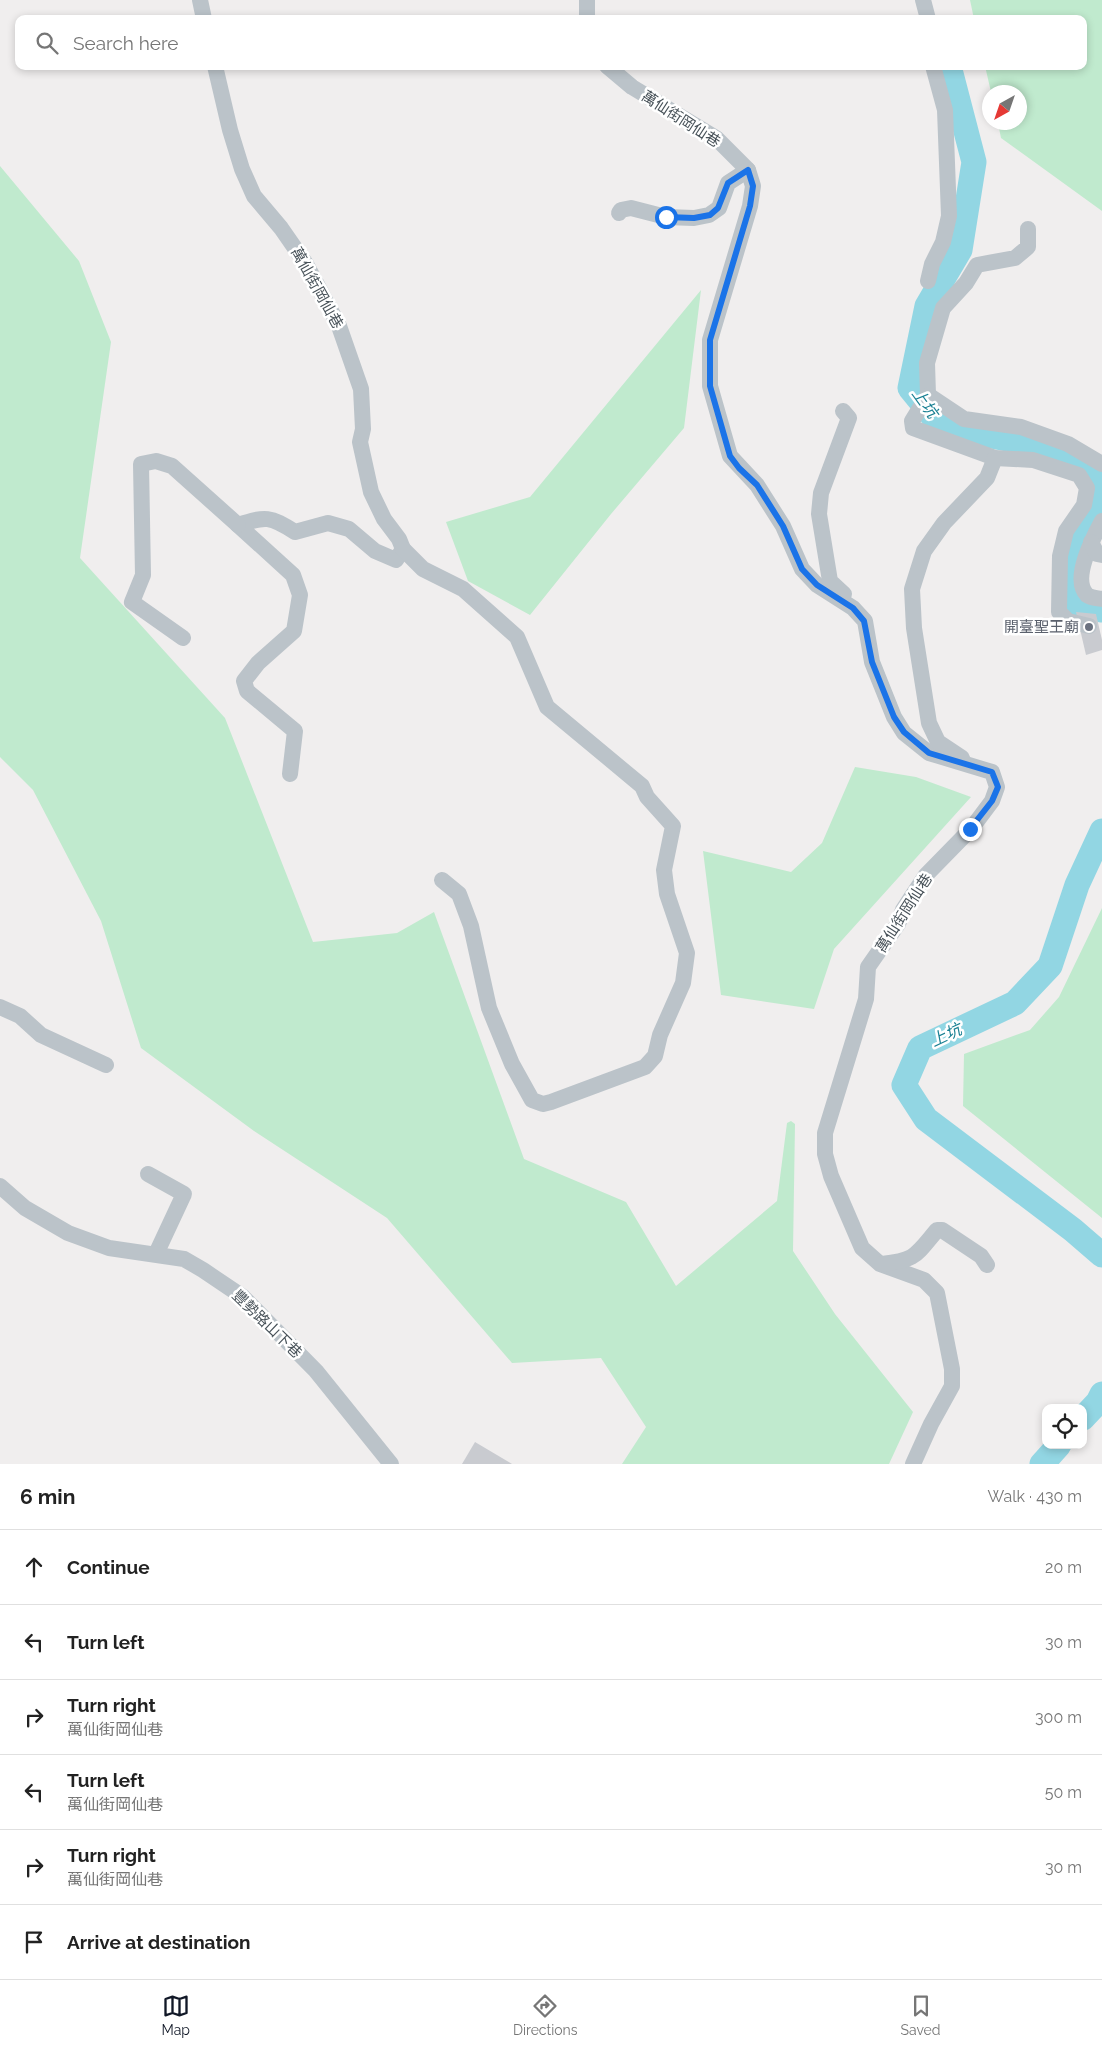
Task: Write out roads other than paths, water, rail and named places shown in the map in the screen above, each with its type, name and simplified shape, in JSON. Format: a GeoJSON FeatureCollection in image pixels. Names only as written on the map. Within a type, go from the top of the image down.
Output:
{"type":"FeatureCollection","features":[{"type":"Feature","properties":{"kind":"street"},"geometry":{"type":"LineString","coordinates":[[200,0],[203,15]]}},
{"type":"Feature","properties":{"kind":"street"},"geometry":{"type":"LineString","coordinates":[[586,0],[587,15]]}},
{"type":"Feature","properties":{"kind":"street"},"geometry":{"type":"LineString","coordinates":[[923,0],[927,15]]}},
{"type":"Feature","properties":{"kind":"street","name":"萬仙街岡仙巷"},"geometry":{"type":"LineString","coordinates":[[216,70],[230,130],[242,169],[254,196],[282,228],[306,264],[339,326],[361,389],[363,429],[360,442],[372,492],[384,519],[399,539],[403,549],[423,569],[464,589],[517,637],[547,708],[642,786],[647,797],[673,826],[664,870],[667,894],[687,953],[683,983],[660,1035],[655,1056],[646,1067],[551,1102],[543,1104],[532,1100],[512,1064],[489,1008],[470,926],[459,894],[442,880]]}},
{"type":"Feature","properties":{"kind":"street","name":"萬仙街岡仙巷"},"geometry":{"type":"LineString","coordinates":[[612,70],[632,87],[716,138],[748,170],[753,186],[750,206],[710,340],[710,386],[730,456],[739,468],[757,485],[783,526],[802,569],[817,585],[853,608],[864,621],[872,662],[894,717],[904,732],[929,753],[992,772],[998,787],[992,801],[970,829],[926,875],[903,910],[898,924],[868,967],[866,999],[825,1133],[825,1154],[839,1194],[862,1248],[880,1264],[924,1280],[937,1293],[952,1369],[952,1386],[931,1424],[913,1464]]}},
{"type":"Feature","properties":{"kind":"street"},"geometry":{"type":"LineString","coordinates":[[928,281],[932,264],[944,242],[949,216],[945,110],[934,70]]}},
{"type":"Feature","properties":{"kind":"street"},"geometry":{"type":"LineString","coordinates":[[619,213],[621,210],[631,208],[666,217],[694,218],[710,215],[718,208],[728,183],[748,170]]}},
{"type":"Feature","properties":{"kind":"street"},"geometry":{"type":"LineString","coordinates":[[1028,229],[1028,247],[1015,258],[977,265],[966,283],[943,308],[927,362],[928,395],[912,421],[913,428],[995,458],[1033,460],[1078,475],[1087,488],[1084,505],[1066,531],[1060,556],[1059,612],[1068,621],[1088,626]]}},
{"type":"Feature","properties":{"kind":"street"},"geometry":{"type":"LineString","coordinates":[[928,395],[964,419],[1021,428],[1068,444],[1102,464]]}},
{"type":"Feature","properties":{"kind":"street"},"geometry":{"type":"LineString","coordinates":[[843,411],[850,418],[821,493],[819,514],[830,581],[851,600],[853,608]]}},
{"type":"Feature","properties":{"kind":"street"},"geometry":{"type":"LineString","coordinates":[[975,766],[938,742],[929,723],[914,628],[912,589],[924,551],[944,523],[987,478],[995,458]]}},
{"type":"Feature","properties":{"kind":"street"},"geometry":{"type":"LineString","coordinates":[[183,638],[132,602],[143,575],[141,464],[156,461],[172,466],[293,575],[300,595],[294,631],[258,663],[244,681],[247,691],[295,731],[290,774]]}},
{"type":"Feature","properties":{"kind":"street"},"geometry":{"type":"LineString","coordinates":[[238,525],[256,520],[275,519],[295,532],[328,523],[349,529],[374,551],[396,560],[403,549]]}},
{"type":"Feature","properties":{"kind":"street"},"geometry":{"type":"LineString","coordinates":[[1102,521],[1097,548],[1086,553],[1082,573],[1084,591],[1089,596],[1102,600]]}},
{"type":"Feature","properties":{"kind":"street"},"geometry":{"type":"LineString","coordinates":[[0,1007],[20,1016],[42,1035],[106,1065]]}},
{"type":"Feature","properties":{"kind":"street"},"geometry":{"type":"LineString","coordinates":[[148,1174],[184,1194],[156,1254]]}},
{"type":"Feature","properties":{"kind":"street","name":"豐勢路山下巷"},"geometry":{"type":"LineString","coordinates":[[0,1186],[25,1208],[68,1234],[109,1248],[184,1259],[242,1297],[316,1371],[391,1464]]}},
{"type":"Feature","properties":{"kind":"street"},"geometry":{"type":"LineString","coordinates":[[880,1264],[905,1261],[917,1254],[937,1230],[942,1230],[981,1256],[987,1265]]}},
{"type":"Feature","properties":{"kind":"waterway","name":"上坑"},"geometry":{"type":"LineString","coordinates":[[950,70],[974,162],[960,250],[927,306],[910,388],[941,426],[1007,439],[1089,465],[1099,497],[1074,545],[1068,577],[1074,603],[1102,610]]}},
{"type":"Feature","properties":{"kind":"waterway","name":"上坑"},"geometry":{"type":"LineString","coordinates":[[1102,831],[1077,885],[1050,966],[1015,1003],[920,1048],[904,1085],[926,1119],[1073,1230],[1102,1255]]}},
{"type":"Feature","properties":{"kind":"waterway","name":"上坑"},"geometry":{"type":"LineString","coordinates":[[1087,1414],[1098,1402],[1102,1394]]}},
{"type":"Feature","properties":{"kind":"waterway","name":"上坑"},"geometry":{"type":"LineString","coordinates":[[1042,1464],[1055,1449]]}},
{"type":"Feature","properties":{"kind":"place","name":"開臺聖王廟"},"geometry":{"type":"Point","coordinates":[1089,627]}}]}
